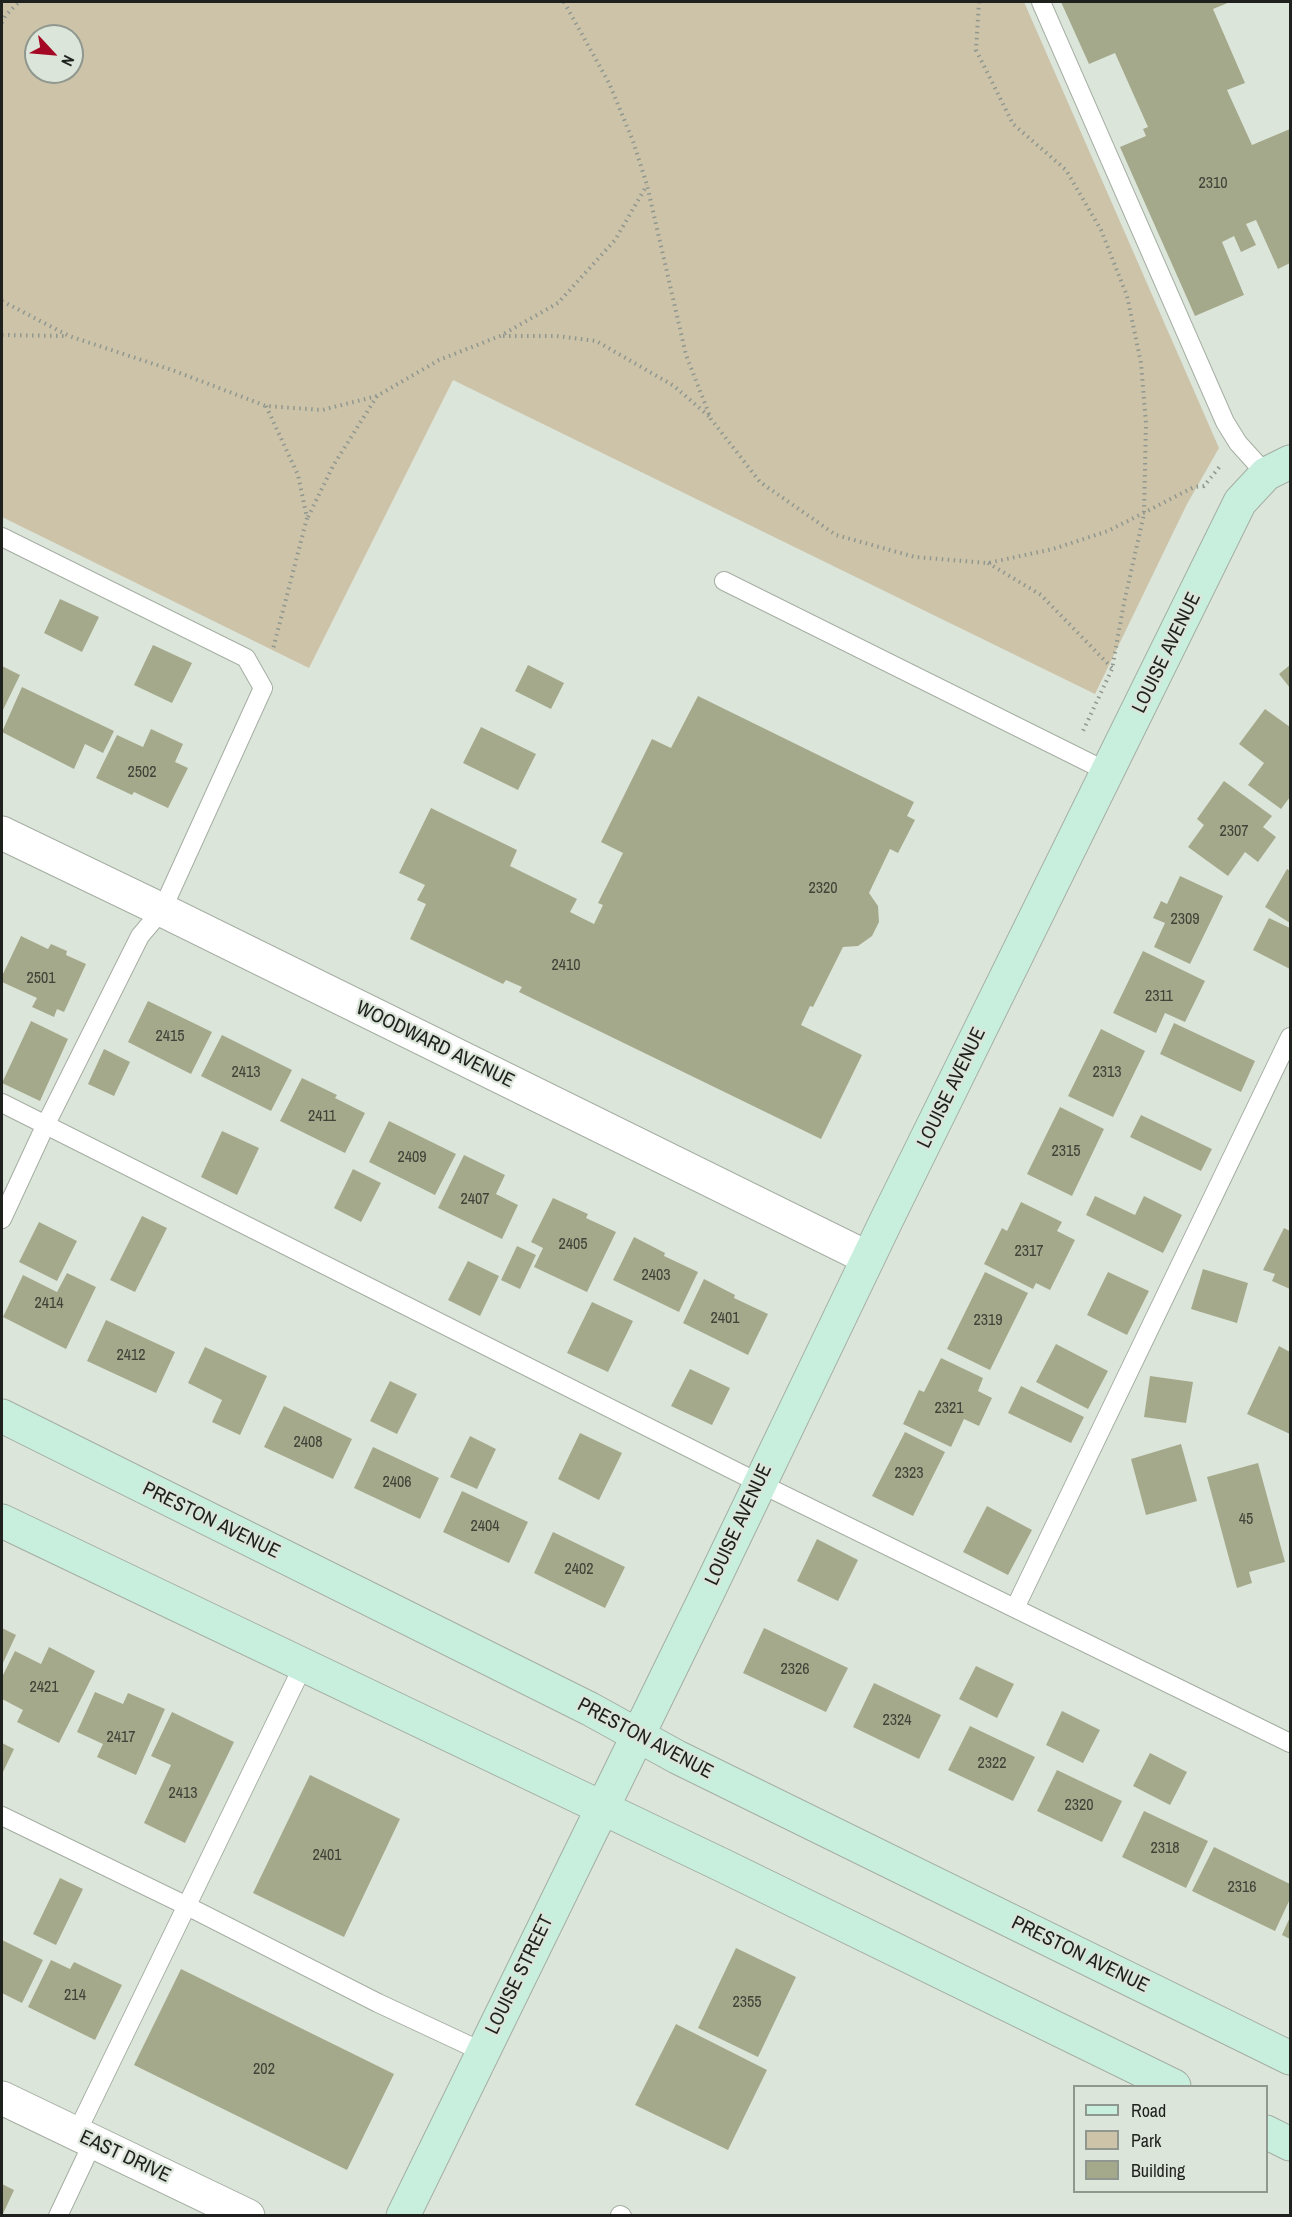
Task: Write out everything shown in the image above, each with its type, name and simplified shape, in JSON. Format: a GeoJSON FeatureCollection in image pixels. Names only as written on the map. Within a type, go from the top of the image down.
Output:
{"type":"FeatureCollection","features":[{"type":"Feature","properties":{"kind":"main road","name":"LOUISE AVENUE"},"geometry":{"type":"LineString","coordinates":[[637,1735],[868,1258],[1240,502],[1278,468]]}},
{"type":"Feature","properties":{"kind":"main road","name":"PRESTON AVENUE"},"geometry":{"type":"LineString","coordinates":[[2,1416],[590,1709],[676,1757],[1290,2058]]}},
{"type":"Feature","properties":{"kind":"main road"},"geometry":{"type":"LineString","coordinates":[[2,1521],[757,1882],[1172,2085]]}},
{"type":"Feature","properties":{"kind":"main road","name":"LOUISE STREET"},"geometry":{"type":"LineString","coordinates":[[403,2216],[637,1735]]}},
{"type":"Feature","properties":{"kind":"main road"},"geometry":{"type":"LineString","coordinates":[[1268,2133],[1290,2144]]}},
{"type":"Feature","properties":{"kind":"street","name":"WOODWARD AVENUE"},"geometry":{"type":"LineString","coordinates":[[2,833],[868,1258]]}},
{"type":"Feature","properties":{"kind":"street","name":"EAST DRIVE"},"geometry":{"type":"LineString","coordinates":[[2,2098],[248,2216]]}},
{"type":"Feature","properties":{"kind":"lane"},"geometry":{"type":"LineString","coordinates":[[1041,2],[1225,422],[1238,443],[1278,468]]}},
{"type":"Feature","properties":{"kind":"lane"},"geometry":{"type":"LineString","coordinates":[[2,537],[246,658],[263,688],[162,910],[140,936],[46,1124],[2,1219]]}},
{"type":"Feature","properties":{"kind":"lane"},"geometry":{"type":"LineString","coordinates":[[724,581],[1108,772]]}},
{"type":"Feature","properties":{"kind":"lane"},"geometry":{"type":"LineString","coordinates":[[1015,1608],[1290,1037]]}},
{"type":"Feature","properties":{"kind":"lane"},"geometry":{"type":"LineString","coordinates":[[2,1103],[759,1483],[1290,1743]]}},
{"type":"Feature","properties":{"kind":"lane"},"geometry":{"type":"LineString","coordinates":[[58,2216],[85,2138],[187,1906],[303,1666]]}},
{"type":"Feature","properties":{"kind":"lane"},"geometry":{"type":"LineString","coordinates":[[2,1816],[378,2003],[483,2052]]}},
{"type":"Feature","properties":{"kind":"path"},"geometry":{"type":"LineString","coordinates":[[2,22],[19,2]]}},
{"type":"Feature","properties":{"kind":"path"},"geometry":{"type":"LineString","coordinates":[[564,2],[609,83],[633,141],[647,185],[686,355],[711,419]]}},
{"type":"Feature","properties":{"kind":"path"},"geometry":{"type":"LineString","coordinates":[[980,2],[976,50],[1013,124],[1066,170],[1101,230],[1127,296],[1141,363],[1146,423],[1144,514],[1112,669],[1073,754]]}},
{"type":"Feature","properties":{"kind":"path"},"geometry":{"type":"LineString","coordinates":[[2,301],[69,336],[172,370],[266,406],[322,411],[377,396],[439,360],[500,336],[558,303],[615,240],[647,185]]}},
{"type":"Feature","properties":{"kind":"path"},"geometry":{"type":"LineString","coordinates":[[2,335],[69,336]]}},
{"type":"Feature","properties":{"kind":"path"},"geometry":{"type":"LineString","coordinates":[[500,336],[557,336],[596,341],[674,386],[711,419],[760,482],[836,534],[915,557],[988,563],[1053,549],[1108,531],[1194,487],[1204,486],[1238,443]]}},
{"type":"Feature","properties":{"kind":"path"},"geometry":{"type":"LineString","coordinates":[[263,688],[307,518],[333,466],[377,396]]}},
{"type":"Feature","properties":{"kind":"path"},"geometry":{"type":"LineString","coordinates":[[266,406],[298,475],[307,518]]}},
{"type":"Feature","properties":{"kind":"path"},"geometry":{"type":"LineString","coordinates":[[988,563],[1041,595],[1112,669]]}},
{"type":"Feature","properties":{"kind":"green space"},"geometry":{"type":"Polygon","coordinates":[[[2,2],[1024,2],[1219,448],[1187,504],[1095,694],[453,380],[309,668],[2,517],[2,2]]]}},
{"type":"Feature","properties":{"kind":"building"},"geometry":{"type":"Polygon","coordinates":[[[1061,2],[1230,2],[1213,9],[1245,83],[1227,90],[1252,145],[1290,129],[1290,263],[1278,269],[1256,220],[1246,224],[1256,245],[1241,252],[1234,236],[1222,242],[1244,295],[1195,316],[1120,147],[1146,136],[1143,129],[1148,127],[1115,53],[1089,64],[1061,2]]]}},
{"type":"Feature","properties":{"kind":"building"},"geometry":{"type":"Polygon","coordinates":[[[60,599],[99,617],[82,652],[44,633],[60,599]]]}},
{"type":"Feature","properties":{"kind":"building"},"geometry":{"type":"Polygon","coordinates":[[[153,645],[192,663],[172,703],[134,685],[153,645]]]}},
{"type":"Feature","properties":{"kind":"building"},"geometry":{"type":"Polygon","coordinates":[[[528,665],[564,683],[551,709],[515,691],[528,665]]]}},
{"type":"Feature","properties":{"kind":"building"},"geometry":{"type":"Polygon","coordinates":[[[1290,665],[1290,688],[1279,674],[1290,665]]]}},
{"type":"Feature","properties":{"kind":"building"},"geometry":{"type":"Polygon","coordinates":[[[2,666],[20,675],[2,712],[2,666]]]}},
{"type":"Feature","properties":{"kind":"building"},"geometry":{"type":"Polygon","coordinates":[[[22,687],[114,731],[103,753],[85,744],[74,769],[2,732],[22,687]]]}},
{"type":"Feature","properties":{"kind":"building"},"geometry":{"type":"Polygon","coordinates":[[[698,696],[914,802],[907,816],[915,820],[898,853],[890,849],[869,893],[878,906],[879,922],[872,936],[858,946],[843,947],[813,1007],[810,1006],[801,1025],[862,1055],[821,1139],[519,992],[522,987],[506,980],[503,984],[410,939],[426,904],[417,900],[425,885],[399,873],[431,808],[517,850],[510,866],[577,899],[570,912],[594,924],[603,905],[598,903],[623,853],[601,842],[652,739],[671,748],[698,696]]]}},
{"type":"Feature","properties":{"kind":"building"},"geometry":{"type":"Polygon","coordinates":[[[1265,709],[1290,727],[1290,797],[1281,809],[1248,785],[1264,763],[1239,744],[1265,709]]]}},
{"type":"Feature","properties":{"kind":"building"},"geometry":{"type":"Polygon","coordinates":[[[481,727],[536,754],[518,790],[463,763],[481,727]]]}},
{"type":"Feature","properties":{"kind":"building"},"geometry":{"type":"Polygon","coordinates":[[[151,729],[183,744],[175,762],[188,768],[168,808],[134,792],[132,795],[96,778],[117,735],[143,747],[151,729]]]}},
{"type":"Feature","properties":{"kind":"building"},"geometry":{"type":"Polygon","coordinates":[[[1224,781],[1272,816],[1263,827],[1276,837],[1258,862],[1245,852],[1228,876],[1188,847],[1204,825],[1197,819],[1224,781]]]}},
{"type":"Feature","properties":{"kind":"building"},"geometry":{"type":"Polygon","coordinates":[[[1287,869],[1290,871],[1290,923],[1265,907],[1287,869]]]}},
{"type":"Feature","properties":{"kind":"building"},"geometry":{"type":"Polygon","coordinates":[[[1180,876],[1223,896],[1190,964],[1154,947],[1165,923],[1153,918],[1161,901],[1167,904],[1180,876]]]}},
{"type":"Feature","properties":{"kind":"building"},"geometry":{"type":"Polygon","coordinates":[[[1269,918],[1290,928],[1290,969],[1253,950],[1269,918]]]}},
{"type":"Feature","properties":{"kind":"building"},"geometry":{"type":"Polygon","coordinates":[[[21,936],[48,949],[51,944],[67,951],[66,955],[86,964],[64,1012],[57,1009],[54,1017],[32,1007],[37,998],[2,982],[2,976],[21,936]]]}},
{"type":"Feature","properties":{"kind":"building"},"geometry":{"type":"Polygon","coordinates":[[[1143,951],[1205,981],[1185,1022],[1165,1013],[1156,1033],[1113,1013],[1143,951]]]}},
{"type":"Feature","properties":{"kind":"building"},"geometry":{"type":"Polygon","coordinates":[[[148,1001],[212,1032],[191,1074],[128,1042],[148,1001]]]}},
{"type":"Feature","properties":{"kind":"building"},"geometry":{"type":"Polygon","coordinates":[[[31,1021],[68,1039],[40,1101],[2,1083],[31,1021]]]}},
{"type":"Feature","properties":{"kind":"building"},"geometry":{"type":"Polygon","coordinates":[[[1174,1023],[1255,1061],[1241,1092],[1160,1054],[1174,1023]]]}},
{"type":"Feature","properties":{"kind":"building"},"geometry":{"type":"Polygon","coordinates":[[[1101,1029],[1145,1051],[1113,1117],[1068,1096],[1101,1029]]]}},
{"type":"Feature","properties":{"kind":"building"},"geometry":{"type":"Polygon","coordinates":[[[222,1035],[292,1070],[271,1111],[201,1076],[222,1035]]]}},
{"type":"Feature","properties":{"kind":"building"},"geometry":{"type":"Polygon","coordinates":[[[104,1049],[130,1062],[114,1096],[88,1084],[104,1049]]]}},
{"type":"Feature","properties":{"kind":"building"},"geometry":{"type":"Polygon","coordinates":[[[302,1078],[337,1095],[335,1098],[365,1113],[345,1153],[280,1121],[302,1078]]]}},
{"type":"Feature","properties":{"kind":"building"},"geometry":{"type":"Polygon","coordinates":[[[1060,1107],[1104,1129],[1072,1196],[1027,1174],[1060,1107]]]}},
{"type":"Feature","properties":{"kind":"building"},"geometry":{"type":"Polygon","coordinates":[[[1141,1115],[1212,1149],[1201,1171],[1130,1137],[1141,1115]]]}},
{"type":"Feature","properties":{"kind":"building"},"geometry":{"type":"Polygon","coordinates":[[[389,1121],[456,1154],[435,1195],[369,1162],[389,1121]]]}},
{"type":"Feature","properties":{"kind":"building"},"geometry":{"type":"Polygon","coordinates":[[[222,1131],[259,1148],[237,1195],[201,1177],[222,1131]]]}},
{"type":"Feature","properties":{"kind":"building"},"geometry":{"type":"Polygon","coordinates":[[[464,1155],[505,1175],[496,1194],[518,1205],[502,1239],[438,1208],[464,1155]]]}},
{"type":"Feature","properties":{"kind":"building"},"geometry":{"type":"Polygon","coordinates":[[[353,1169],[381,1183],[361,1222],[334,1208],[353,1169]]]}},
{"type":"Feature","properties":{"kind":"building"},"geometry":{"type":"Polygon","coordinates":[[[1095,1196],[1135,1215],[1144,1196],[1182,1215],[1163,1253],[1086,1215],[1095,1196]]]}},
{"type":"Feature","properties":{"kind":"building"},"geometry":{"type":"Polygon","coordinates":[[[553,1198],[588,1214],[586,1218],[616,1232],[587,1292],[534,1267],[543,1248],[531,1242],[553,1198]]]}},
{"type":"Feature","properties":{"kind":"building"},"geometry":{"type":"Polygon","coordinates":[[[1021,1202],[1062,1222],[1057,1231],[1075,1240],[1050,1290],[1036,1283],[1033,1289],[984,1264],[1002,1228],[1007,1231],[1021,1202]]]}},
{"type":"Feature","properties":{"kind":"building"},"geometry":{"type":"Polygon","coordinates":[[[142,1216],[167,1228],[135,1292],[110,1280],[142,1216]]]}},
{"type":"Feature","properties":{"kind":"building"},"geometry":{"type":"Polygon","coordinates":[[[39,1222],[77,1241],[57,1281],[19,1262],[39,1222]]]}},
{"type":"Feature","properties":{"kind":"building"},"geometry":{"type":"Polygon","coordinates":[[[1284,1228],[1290,1231],[1290,1289],[1272,1281],[1275,1274],[1263,1270],[1284,1228]]]}},
{"type":"Feature","properties":{"kind":"building"},"geometry":{"type":"Polygon","coordinates":[[[634,1237],[665,1253],[664,1256],[698,1272],[679,1312],[613,1280],[634,1237]]]}},
{"type":"Feature","properties":{"kind":"building"},"geometry":{"type":"Polygon","coordinates":[[[517,1246],[536,1255],[520,1289],[501,1280],[517,1246]]]}},
{"type":"Feature","properties":{"kind":"building"},"geometry":{"type":"Polygon","coordinates":[[[468,1261],[499,1276],[480,1316],[448,1300],[468,1261]]]}},
{"type":"Feature","properties":{"kind":"building"},"geometry":{"type":"Polygon","coordinates":[[[1203,1269],[1248,1283],[1237,1323],[1191,1309],[1203,1269]]]}},
{"type":"Feature","properties":{"kind":"building"},"geometry":{"type":"Polygon","coordinates":[[[985,1272],[1028,1293],[990,1370],[947,1349],[985,1272]]]}},
{"type":"Feature","properties":{"kind":"building"},"geometry":{"type":"Polygon","coordinates":[[[1108,1272],[1149,1291],[1127,1335],[1087,1315],[1108,1272]]]}},
{"type":"Feature","properties":{"kind":"building"},"geometry":{"type":"Polygon","coordinates":[[[67,1273],[96,1287],[66,1349],[3,1317],[23,1275],[57,1292],[67,1273]]]}},
{"type":"Feature","properties":{"kind":"building"},"geometry":{"type":"Polygon","coordinates":[[[704,1279],[735,1295],[734,1298],[768,1314],[748,1355],[683,1323],[704,1279]]]}},
{"type":"Feature","properties":{"kind":"building"},"geometry":{"type":"Polygon","coordinates":[[[592,1302],[633,1321],[608,1372],[567,1353],[592,1302]]]}},
{"type":"Feature","properties":{"kind":"building"},"geometry":{"type":"Polygon","coordinates":[[[106,1320],[175,1352],[156,1393],[87,1361],[106,1320]]]}},
{"type":"Feature","properties":{"kind":"building"},"geometry":{"type":"Polygon","coordinates":[[[1056,1344],[1108,1371],[1088,1409],[1036,1382],[1056,1344]]]}},
{"type":"Feature","properties":{"kind":"building"},"geometry":{"type":"Polygon","coordinates":[[[1279,1346],[1290,1352],[1290,1434],[1247,1414],[1279,1346]]]}},
{"type":"Feature","properties":{"kind":"building"},"geometry":{"type":"Polygon","coordinates":[[[205,1347],[267,1376],[240,1435],[212,1422],[222,1400],[188,1383],[205,1347]]]}},
{"type":"Feature","properties":{"kind":"building"},"geometry":{"type":"Polygon","coordinates":[[[941,1358],[983,1378],[978,1391],[992,1398],[979,1426],[964,1419],[951,1447],[903,1424],[919,1390],[924,1392],[941,1358]]]}},
{"type":"Feature","properties":{"kind":"building"},"geometry":{"type":"Polygon","coordinates":[[[690,1369],[730,1388],[712,1425],[671,1406],[690,1369]]]}},
{"type":"Feature","properties":{"kind":"building"},"geometry":{"type":"Polygon","coordinates":[[[1150,1376],[1193,1382],[1186,1423],[1144,1417],[1150,1376]]]}},
{"type":"Feature","properties":{"kind":"building"},"geometry":{"type":"Polygon","coordinates":[[[390,1381],[417,1394],[397,1434],[370,1421],[390,1381]]]}},
{"type":"Feature","properties":{"kind":"building"},"geometry":{"type":"Polygon","coordinates":[[[1021,1386],[1084,1417],[1071,1443],[1008,1413],[1021,1386]]]}},
{"type":"Feature","properties":{"kind":"building"},"geometry":{"type":"Polygon","coordinates":[[[284,1406],[352,1439],[333,1479],[264,1447],[284,1406]]]}},
{"type":"Feature","properties":{"kind":"building"},"geometry":{"type":"Polygon","coordinates":[[[905,1432],[945,1452],[913,1516],[872,1496],[905,1432]]]}},
{"type":"Feature","properties":{"kind":"building"},"geometry":{"type":"Polygon","coordinates":[[[580,1433],[622,1453],[599,1500],[558,1479],[580,1433]]]}},
{"type":"Feature","properties":{"kind":"building"},"geometry":{"type":"Polygon","coordinates":[[[470,1436],[496,1449],[477,1489],[450,1477],[470,1436]]]}},
{"type":"Feature","properties":{"kind":"building"},"geometry":{"type":"Polygon","coordinates":[[[1181,1444],[1197,1501],[1146,1515],[1131,1459],[1181,1444]]]}},
{"type":"Feature","properties":{"kind":"building"},"geometry":{"type":"Polygon","coordinates":[[[373,1447],[439,1478],[420,1519],[354,1488],[373,1447]]]}},
{"type":"Feature","properties":{"kind":"building"},"geometry":{"type":"Polygon","coordinates":[[[1258,1463],[1285,1562],[1249,1572],[1252,1583],[1237,1588],[1207,1477],[1258,1463]]]}},
{"type":"Feature","properties":{"kind":"building"},"geometry":{"type":"Polygon","coordinates":[[[462,1491],[528,1522],[509,1563],[443,1532],[462,1491]]]}},
{"type":"Feature","properties":{"kind":"building"},"geometry":{"type":"Polygon","coordinates":[[[987,1506],[1032,1530],[1008,1575],[963,1552],[987,1506]]]}},
{"type":"Feature","properties":{"kind":"building"},"geometry":{"type":"Polygon","coordinates":[[[553,1532],[625,1567],[605,1608],[534,1573],[553,1532]]]}},
{"type":"Feature","properties":{"kind":"building"},"geometry":{"type":"Polygon","coordinates":[[[817,1539],[858,1560],[838,1601],[797,1581],[817,1539]]]}},
{"type":"Feature","properties":{"kind":"building"},"geometry":{"type":"Polygon","coordinates":[[[2,1628],[16,1635],[2,1665],[2,1628]]]}},
{"type":"Feature","properties":{"kind":"building"},"geometry":{"type":"Polygon","coordinates":[[[764,1628],[848,1668],[826,1712],[743,1673],[764,1628]]]}},
{"type":"Feature","properties":{"kind":"building"},"geometry":{"type":"Polygon","coordinates":[[[49,1647],[95,1671],[59,1743],[17,1722],[23,1710],[2,1699],[2,1677],[15,1651],[41,1664],[49,1647]]]}},
{"type":"Feature","properties":{"kind":"building"},"geometry":{"type":"Polygon","coordinates":[[[976,1666],[1014,1684],[997,1718],[959,1699],[976,1666]]]}},
{"type":"Feature","properties":{"kind":"building"},"geometry":{"type":"Polygon","coordinates":[[[874,1683],[941,1715],[919,1759],[853,1727],[874,1683]]]}},
{"type":"Feature","properties":{"kind":"building"},"geometry":{"type":"Polygon","coordinates":[[[95,1692],[123,1704],[128,1693],[165,1709],[136,1775],[97,1757],[103,1744],[77,1732],[95,1692]]]}},
{"type":"Feature","properties":{"kind":"building"},"geometry":{"type":"Polygon","coordinates":[[[1062,1711],[1100,1730],[1083,1763],[1046,1745],[1062,1711]]]}},
{"type":"Feature","properties":{"kind":"building"},"geometry":{"type":"Polygon","coordinates":[[[172,1712],[234,1742],[185,1843],[144,1823],[171,1765],[151,1756],[172,1712]]]}},
{"type":"Feature","properties":{"kind":"building"},"geometry":{"type":"Polygon","coordinates":[[[970,1726],[1035,1757],[1013,1801],[948,1770],[970,1726]]]}},
{"type":"Feature","properties":{"kind":"building"},"geometry":{"type":"Polygon","coordinates":[[[2,1743],[14,1749],[2,1774],[2,1743]]]}},
{"type":"Feature","properties":{"kind":"building"},"geometry":{"type":"Polygon","coordinates":[[[1150,1753],[1187,1772],[1170,1805],[1133,1786],[1150,1753]]]}},
{"type":"Feature","properties":{"kind":"building"},"geometry":{"type":"Polygon","coordinates":[[[1057,1770],[1122,1801],[1102,1842],[1037,1811],[1057,1770]]]}},
{"type":"Feature","properties":{"kind":"building"},"geometry":{"type":"Polygon","coordinates":[[[310,1775],[400,1819],[344,1937],[253,1893],[310,1775]]]}},
{"type":"Feature","properties":{"kind":"building"},"geometry":{"type":"Polygon","coordinates":[[[1144,1811],[1208,1841],[1186,1888],[1122,1857],[1144,1811]]]}},
{"type":"Feature","properties":{"kind":"building"},"geometry":{"type":"Polygon","coordinates":[[[1214,1847],[1290,1884],[1290,1899],[1275,1931],[1192,1891],[1214,1847]]]}},
{"type":"Feature","properties":{"kind":"building"},"geometry":{"type":"Polygon","coordinates":[[[60,1878],[83,1889],[56,1945],[33,1934],[60,1878]]]}},
{"type":"Feature","properties":{"kind":"building"},"geometry":{"type":"Polygon","coordinates":[[[1290,1917],[1290,1939],[1282,1935],[1290,1917]]]}},
{"type":"Feature","properties":{"kind":"building"},"geometry":{"type":"Polygon","coordinates":[[[2,1940],[43,1960],[22,2003],[2,1993],[2,1940]]]}},
{"type":"Feature","properties":{"kind":"building"},"geometry":{"type":"Polygon","coordinates":[[[736,1948],[796,1977],[758,2057],[698,2028],[736,1948]]]}},
{"type":"Feature","properties":{"kind":"building"},"geometry":{"type":"Polygon","coordinates":[[[51,1960],[70,1969],[74,1962],[122,1985],[95,2040],[28,2007],[51,1960]]]}},
{"type":"Feature","properties":{"kind":"building"},"geometry":{"type":"Polygon","coordinates":[[[181,1969],[394,2074],[347,2170],[134,2065],[181,1969]]]}},
{"type":"Feature","properties":{"kind":"building"},"geometry":{"type":"Polygon","coordinates":[[[676,2024],[767,2070],[728,2150],[635,2105],[676,2024]]]}},
{"type":"Feature","properties":{"kind":"building"},"geometry":{"type":"Polygon","coordinates":[[[2,2184],[14,2190],[2,2216],[2,2184]]]}}]}
